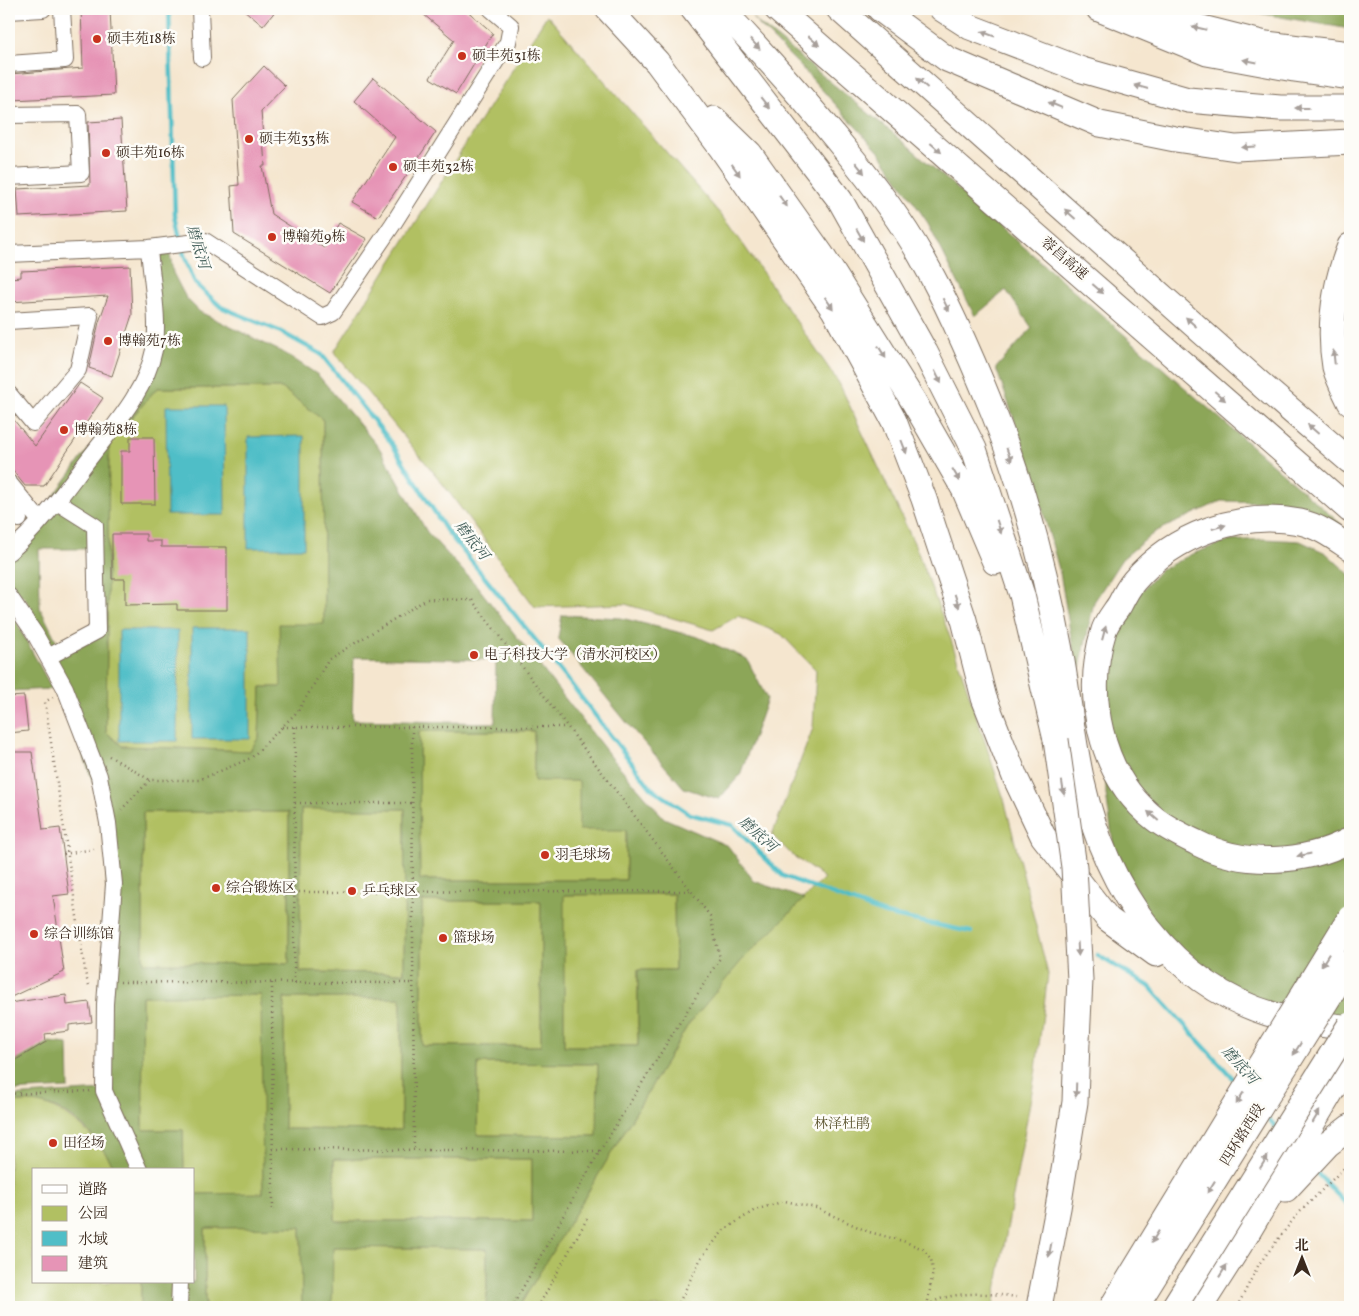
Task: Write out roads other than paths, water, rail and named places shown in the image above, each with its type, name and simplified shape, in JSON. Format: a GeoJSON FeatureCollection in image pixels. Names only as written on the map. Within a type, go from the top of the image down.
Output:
{"type":"FeatureCollection","features":[{"type":"Feature","properties":{"kind":"highway"},"geometry":{"type":"LineString","coordinates":[[608,9],[657,62],[750,154],[821,254],[914,402],[964,489],[992,553],[1056,740]]}},
{"type":"Feature","properties":{"kind":"highway"},"geometry":{"type":"LineString","coordinates":[[693,9],[840,200],[925,352],[974,449],[1022,595],[1056,740],[1074,867],[1080,980],[1075,1102],[1058,1208],[1038,1304]]}},
{"type":"Feature","properties":{"kind":"highway"},"geometry":{"type":"LineString","coordinates":[[721,9],[785,76],[870,181],[924,263],[966,346],[994,413],[1023,492],[1060,651],[1083,785],[1111,868],[1130,904],[1166,950],[1194,974],[1229,996]]}},
{"type":"Feature","properties":{"kind":"highway","name":"蓉昌高速"},"geometry":{"type":"LineString","coordinates":[[777,9],[1350,510]]}},
{"type":"Feature","properties":{"kind":"highway"},"geometry":{"type":"LineString","coordinates":[[839,9],[1265,388],[1350,461]]}},
{"type":"Feature","properties":{"kind":"highway"},"geometry":{"type":"LineString","coordinates":[[880,9],[947,58],[1100,124],[1175,139],[1236,148],[1350,142]]}},
{"type":"Feature","properties":{"kind":"highway"},"geometry":{"type":"LineString","coordinates":[[942,9],[970,27],[1082,70],[1188,100],[1280,108],[1350,108]]}},
{"type":"Feature","properties":{"kind":"highway"},"geometry":{"type":"LineString","coordinates":[[1099,9],[1206,53],[1294,70],[1350,77]]}},
{"type":"Feature","properties":{"kind":"highway"},"geometry":{"type":"LineString","coordinates":[[1130,9],[1266,44],[1350,54]]}},
{"type":"Feature","properties":{"kind":"highway"},"geometry":{"type":"LineString","coordinates":[[657,62],[722,150],[834,310],[894,421],[924,499],[964,620],[984,698],[1015,777],[1043,836],[1108,919],[1170,963],[1229,996],[1260,1010],[1282,1017],[1350,1026],[1174,1307]]}},
{"type":"Feature","properties":{"kind":"highway"},"geometry":{"type":"LineString","coordinates":[[1350,246],[1338,275],[1332,330],[1336,368],[1350,402]]}},
{"type":"Feature","properties":{"kind":"highway"},"geometry":{"type":"LineString","coordinates":[[1350,548],[1325,531],[1301,522],[1261,519],[1219,526],[1185,539],[1133,582],[1105,628],[1094,681],[1096,716],[1107,752],[1120,778],[1136,800],[1154,818],[1177,833],[1208,849],[1232,856],[1271,860],[1303,856],[1336,847],[1350,840]]}},
{"type":"Feature","properties":{"kind":"highway"},"geometry":{"type":"LineString","coordinates":[[1112,1307],[1350,918]]}},
{"type":"Feature","properties":{"kind":"highway","name":"四环路西段"},"geometry":{"type":"LineString","coordinates":[[1135,1307],[1350,963]]}},
{"type":"Feature","properties":{"kind":"highway"},"geometry":{"type":"LineString","coordinates":[[1200,1307],[1350,1063]]}},
{"type":"Feature","properties":{"kind":"highway"},"geometry":{"type":"LineString","coordinates":[[1246,1234],[1328,1144],[1350,1128]]}},
{"type":"Feature","properties":{"kind":"street"},"geometry":{"type":"LineString","coordinates":[[9,11],[44,9]]}},
{"type":"Feature","properties":{"kind":"street"},"geometry":{"type":"LineString","coordinates":[[9,64],[65,60],[62,9]]}},
{"type":"Feature","properties":{"kind":"street"},"geometry":{"type":"LineString","coordinates":[[200,9],[202,58]]}},
{"type":"Feature","properties":{"kind":"street"},"geometry":{"type":"LineString","coordinates":[[9,254],[154,247],[205,241],[322,317],[332,312],[393,224],[508,42],[511,26],[491,9]]}},
{"type":"Feature","properties":{"kind":"street"},"geometry":{"type":"LineString","coordinates":[[9,115],[78,114],[82,173],[9,177]]}},
{"type":"Feature","properties":{"kind":"street"},"geometry":{"type":"LineString","coordinates":[[9,552],[56,502],[114,425],[141,385],[155,348],[154,247]]}},
{"type":"Feature","properties":{"kind":"street"},"geometry":{"type":"LineString","coordinates":[[9,321],[90,316],[78,370],[33,423],[9,394]]}},
{"type":"Feature","properties":{"kind":"street"},"geometry":{"type":"LineString","coordinates":[[9,483],[40,521]]}},
{"type":"Feature","properties":{"kind":"street"},"geometry":{"type":"LineString","coordinates":[[48,657],[97,630],[95,526],[56,502]]}},
{"type":"Feature","properties":{"kind":"street"},"geometry":{"type":"LineString","coordinates":[[9,596],[48,657],[65,688],[100,776],[108,823],[114,884],[106,982],[104,1091],[138,1168]]}},
{"type":"Feature","properties":{"kind":"street"},"geometry":{"type":"LineString","coordinates":[[179,1307],[180,1284]]}},
{"type":"Feature","properties":{"kind":"water"},"geometry":{"type":"Polygon","coordinates":[[[166,406],[224,406],[225,515],[167,515],[166,406]]]}},
{"type":"Feature","properties":{"kind":"water"},"geometry":{"type":"Polygon","coordinates":[[[304,436],[304,548],[248,548],[248,437],[304,436]]]}},
{"type":"Feature","properties":{"kind":"water"},"geometry":{"type":"Polygon","coordinates":[[[192,628],[250,628],[250,739],[192,739],[192,628]]]}},
{"type":"Feature","properties":{"kind":"water"},"geometry":{"type":"Polygon","coordinates":[[[119,630],[178,630],[177,741],[119,741],[119,630]]]}},
{"type":"Feature","properties":{"kind":"waterway","name":"磨底河"},"geometry":{"type":"LineString","coordinates":[[169,9],[175,216],[184,255],[195,283],[221,307],[279,331],[321,354],[390,441],[446,530],[568,680],[651,788],[690,814],[732,825],[783,876],[885,914],[971,932]]}},
{"type":"Feature","properties":{"kind":"waterway","name":"磨底河"},"geometry":{"type":"LineString","coordinates":[[1097,955],[1149,986],[1239,1085]]}},
{"type":"Feature","properties":{"kind":"waterway","name":"磨底河"},"geometry":{"type":"LineString","coordinates":[[1265,1115],[1277,1128]]}},
{"type":"Feature","properties":{"kind":"waterway","name":"磨底河"},"geometry":{"type":"LineString","coordinates":[[1313,1169],[1350,1208]]}},
{"type":"Feature","properties":{"kind":"place","name":"硕丰苑18栋"},"geometry":{"type":"Point","coordinates":[97,39]}},
{"type":"Feature","properties":{"kind":"place","name":"硕丰苑31栋"},"geometry":{"type":"Point","coordinates":[462,56]}},
{"type":"Feature","properties":{"kind":"place","name":"硕丰苑33栋"},"geometry":{"type":"Point","coordinates":[249,139]}},
{"type":"Feature","properties":{"kind":"place","name":"硕丰苑16栋"},"geometry":{"type":"Point","coordinates":[106,153]}},
{"type":"Feature","properties":{"kind":"place","name":"硕丰苑32栋"},"geometry":{"type":"Point","coordinates":[393,167]}},
{"type":"Feature","properties":{"kind":"place","name":"博翰苑9栋"},"geometry":{"type":"Point","coordinates":[272,237]}},
{"type":"Feature","properties":{"kind":"place","name":"博翰苑7栋"},"geometry":{"type":"Point","coordinates":[108,341]}},
{"type":"Feature","properties":{"kind":"place","name":"博翰苑8栋"},"geometry":{"type":"Point","coordinates":[64,430]}},
{"type":"Feature","properties":{"kind":"place","name":"电子科技大学（清水河校区）"},"geometry":{"type":"Point","coordinates":[474,655]}},
{"type":"Feature","properties":{"kind":"place","name":"羽毛球场"},"geometry":{"type":"Point","coordinates":[545,855]}},
{"type":"Feature","properties":{"kind":"place","name":"综合锻炼区"},"geometry":{"type":"Point","coordinates":[216,888]}},
{"type":"Feature","properties":{"kind":"place","name":"乒乓球区"},"geometry":{"type":"Point","coordinates":[352,891]}},
{"type":"Feature","properties":{"kind":"place","name":"综合训练馆"},"geometry":{"type":"Point","coordinates":[34,934]}},
{"type":"Feature","properties":{"kind":"place","name":"篮球场"},"geometry":{"type":"Point","coordinates":[443,938]}},
{"type":"Feature","properties":{"kind":"place","name":"田径场"},"geometry":{"type":"Point","coordinates":[53,1143]}},
{"type":"Feature","properties":{"kind":"park label","name":"林泽杜鹃"},"geometry":{"type":"Point","coordinates":[842,1124]}}]}
